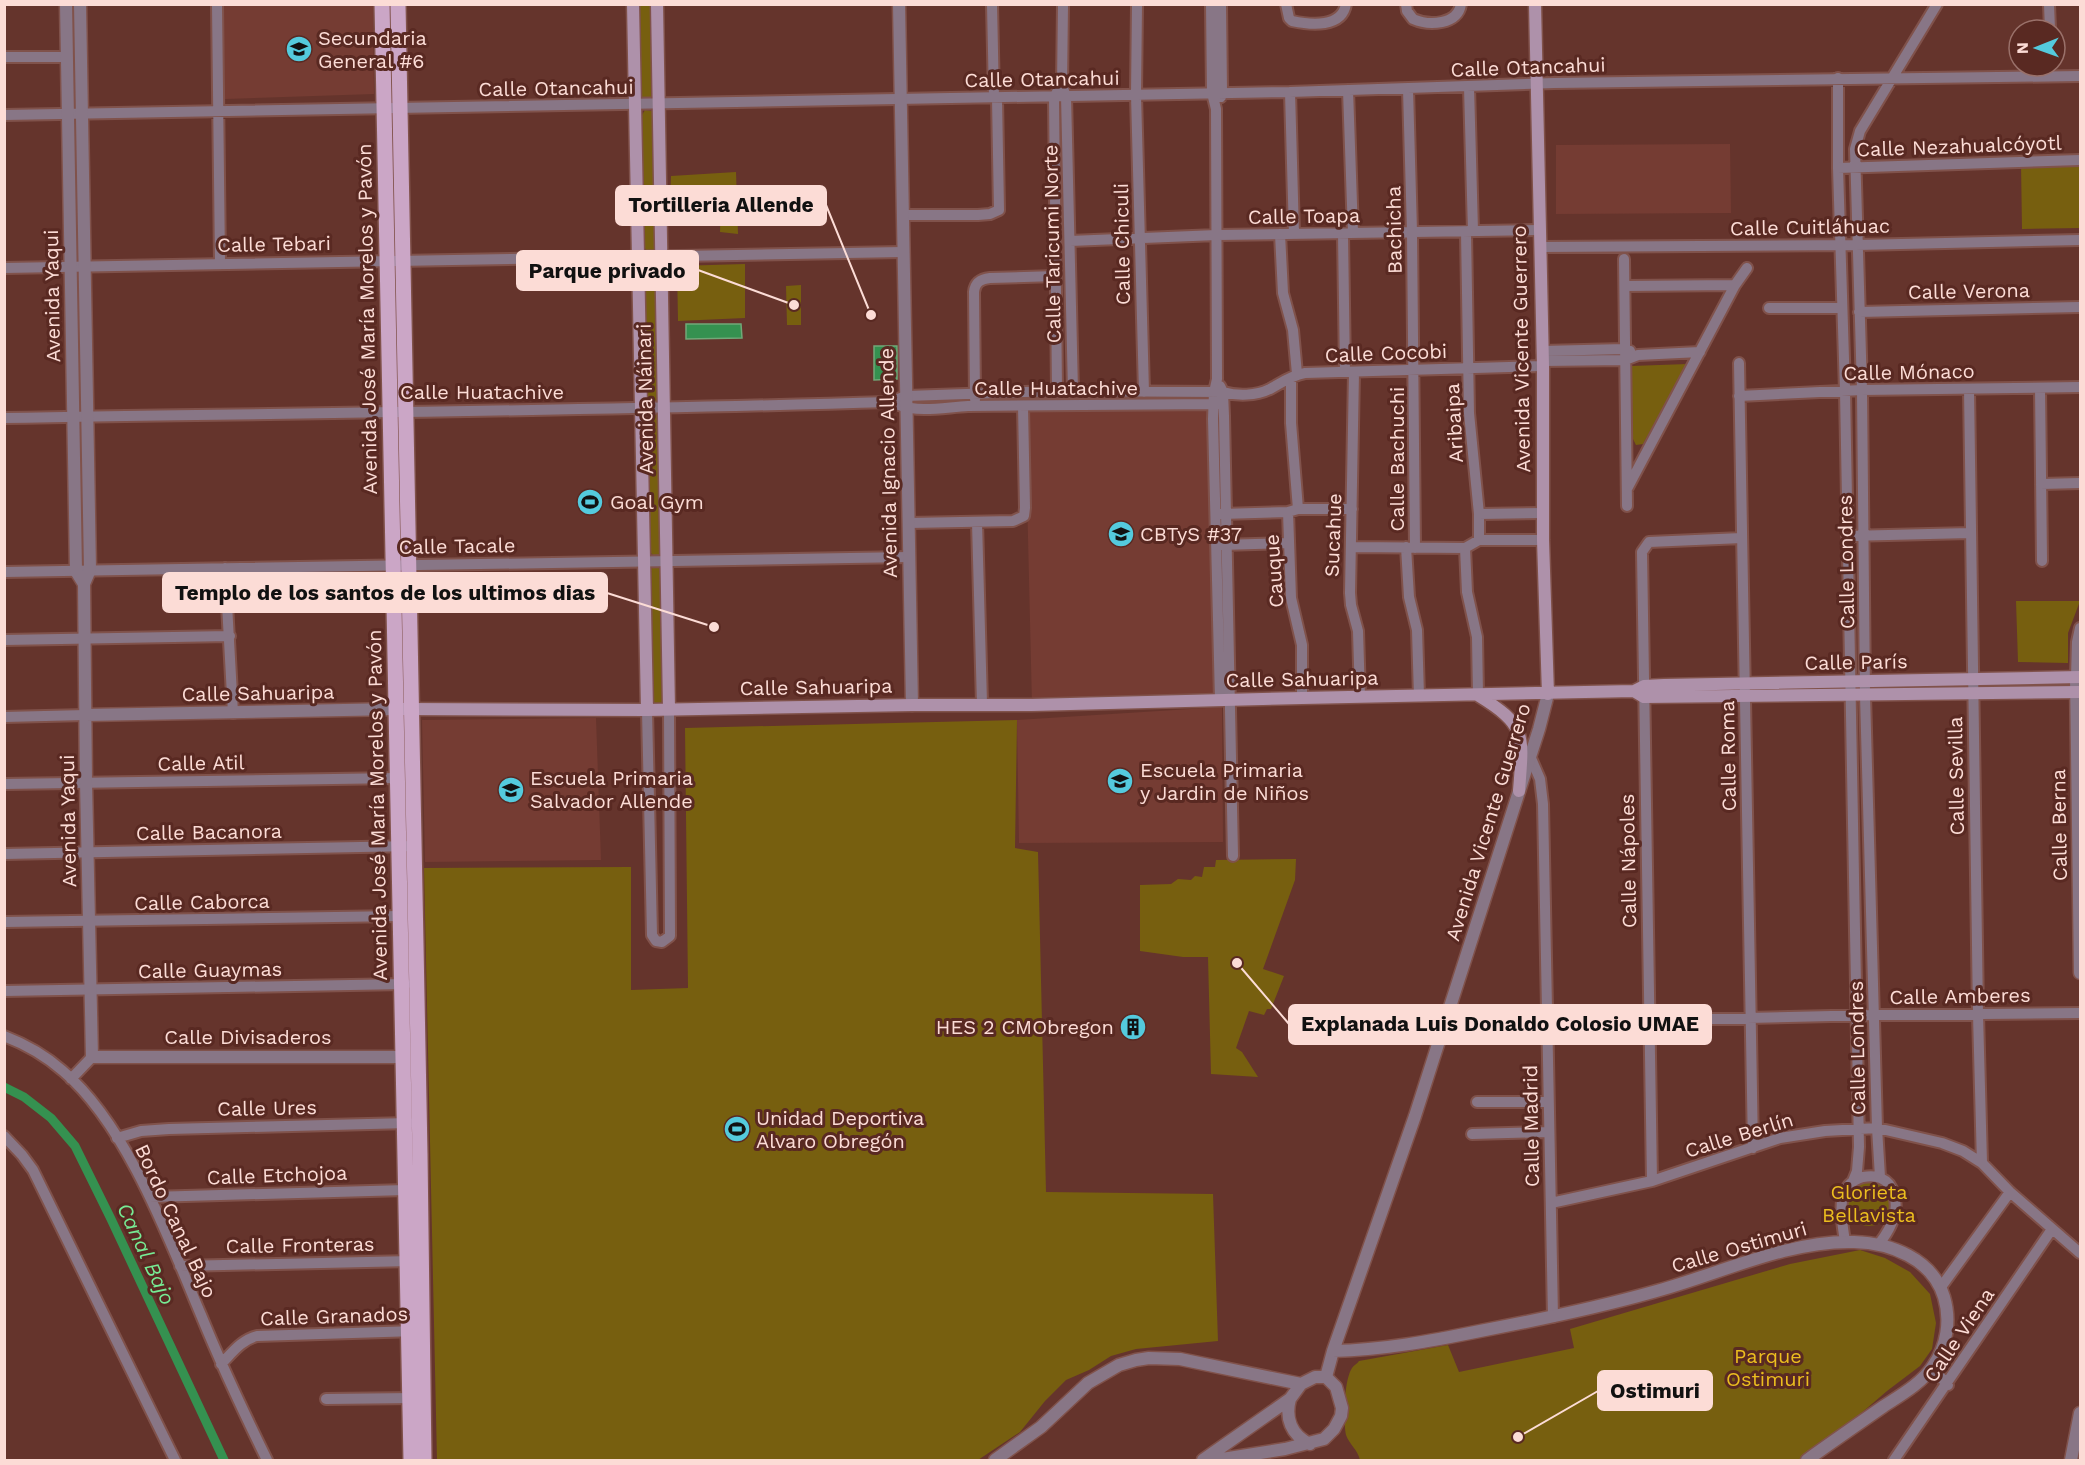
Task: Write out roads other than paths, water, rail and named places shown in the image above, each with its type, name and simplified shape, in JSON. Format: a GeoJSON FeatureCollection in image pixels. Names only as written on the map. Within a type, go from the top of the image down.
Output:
{"type":"FeatureCollection","features":[{"type":"Feature","properties":{"kind":"main road","name":"Avenida José María Morelos y Pavón"},"geometry":{"type":"LineString","coordinates":[[382,4],[392,109]]}},
{"type":"Feature","properties":{"kind":"main road","name":"Avenida José María Morelos y Pavón"},"geometry":{"type":"LineString","coordinates":[[398,4],[392,109],[416,1398],[411,1461]]}},
{"type":"Feature","properties":{"kind":"main road","name":"Avenida Náinari"},"geometry":{"type":"LineString","coordinates":[[633,4],[646,710]]}},
{"type":"Feature","properties":{"kind":"main road","name":"Avenida Náinari"},"geometry":{"type":"LineString","coordinates":[[657,4],[669,709]]}},
{"type":"Feature","properties":{"kind":"main road","name":"Avenida Vicente Guerrero"},"geometry":{"type":"LineString","coordinates":[[1535,4],[1543,540],[1548,694]]}},
{"type":"Feature","properties":{"kind":"main road","name":"Calle París"},"geometry":{"type":"LineString","coordinates":[[1866,688],[1972,680],[2078,677]]}},
{"type":"Feature","properties":{"kind":"main road","name":"Calle París"},"geometry":{"type":"LineString","coordinates":[[1548,694],[1850,688],[1972,694],[2078,692]]}},
{"type":"Feature","properties":{"kind":"main road","name":"Calle Sahuaripa"},"geometry":{"type":"LineString","coordinates":[[404,709],[646,710],[1032,705],[1548,694]]}},
{"type":"Feature","properties":{"kind":"main road"},"geometry":{"type":"LineString","coordinates":[[1478,695],[1506,713],[1515,726],[1521,745],[1519,791]]}},
{"type":"Feature","properties":{"kind":"main road","name":"Avenida José María Morelos y Pavón"},"geometry":{"type":"LineString","coordinates":[[404,709],[398,778],[407,846],[400,916],[409,984],[403,1057],[412,1123],[405,1190],[414,1261]]}},
{"type":"Feature","properties":{"kind":"main road","name":"Avenida José María Morelos y Pavón"},"geometry":{"type":"LineString","coordinates":[[416,1398],[424,1461]]}},
{"type":"Feature","properties":{"kind":"street","name":"Avenida Yaqui"},"geometry":{"type":"LineString","coordinates":[[66,4],[76,570],[84,584]]}},
{"type":"Feature","properties":{"kind":"street","name":"Avenida Yaqui"},"geometry":{"type":"LineString","coordinates":[[80,4],[90,570],[84,584],[92,1057]]}},
{"type":"Feature","properties":{"kind":"street"},"geometry":{"type":"LineString","coordinates":[[217,4],[220,263]]}},
{"type":"Feature","properties":{"kind":"street","name":"Avenida Ignacio Allende"},"geometry":{"type":"LineString","coordinates":[[899,4],[912,705]]}},
{"type":"Feature","properties":{"kind":"street"},"geometry":{"type":"LineString","coordinates":[[903,216],[987,214],[999,210],[992,4]]}},
{"type":"Feature","properties":{"kind":"street","name":"Calle Taricumi Norte"},"geometry":{"type":"LineString","coordinates":[[1063,4],[1073,391]]}},
{"type":"Feature","properties":{"kind":"street","name":"Calle Chiculi"},"geometry":{"type":"LineString","coordinates":[[1137,4],[1136,95],[1144,392]]}},
{"type":"Feature","properties":{"kind":"street"},"geometry":{"type":"LineString","coordinates":[[1211,4],[1217,92]]}},
{"type":"Feature","properties":{"kind":"street"},"geometry":{"type":"LineString","coordinates":[[1221,4],[1216,109],[1217,379],[1225,700],[1233,856]]}},
{"type":"Feature","properties":{"kind":"street"},"geometry":{"type":"LineString","coordinates":[[1286,4],[1289,18],[1292,21],[1312,23],[1335,21],[1341,18],[1346,4]]}},
{"type":"Feature","properties":{"kind":"street"},"geometry":{"type":"LineString","coordinates":[[1406,4],[1407,11],[1413,19],[1434,22],[1452,20],[1460,12],[1461,4]]}},
{"type":"Feature","properties":{"kind":"street","name":"Calle Londres"},"geometry":{"type":"LineString","coordinates":[[1880,1178],[1866,688],[1862,390],[1855,149],[1860,131],[1937,4]]}},
{"type":"Feature","properties":{"kind":"street"},"geometry":{"type":"LineString","coordinates":[[4,57],[67,57]]}},
{"type":"Feature","properties":{"kind":"street","name":"Calle Otancahui"},"geometry":{"type":"LineString","coordinates":[[4,115],[1054,97],[1064,91],[1136,95],[1537,84],[1892,78],[2007,73]]}},
{"type":"Feature","properties":{"kind":"street","name":"Calle Londres"},"geometry":{"type":"LineString","coordinates":[[1838,78],[1859,1128],[1859,1160],[1853,1181],[1847,1187],[1840,1209],[1845,1242]]}},
{"type":"Feature","properties":{"kind":"street","name":"Aribaipa"},"geometry":{"type":"LineString","coordinates":[[1469,87],[1469,422],[1479,514],[1479,540]]}},
{"type":"Feature","properties":{"kind":"street","name":"Bachicha"},"geometry":{"type":"LineString","coordinates":[[1408,89],[1414,370]]}},
{"type":"Feature","properties":{"kind":"street","name":"Sucahue"},"geometry":{"type":"LineString","coordinates":[[1348,90],[1352,509],[1350,593],[1358,631],[1360,697]]}},
{"type":"Feature","properties":{"kind":"street"},"geometry":{"type":"LineString","coordinates":[[1290,92],[1294,234]]}},
{"type":"Feature","properties":{"kind":"street","name":"Calle Taricumi Norte"},"geometry":{"type":"LineString","coordinates":[[1054,97],[1057,391]]}},
{"type":"Feature","properties":{"kind":"street","name":"Calle Nezahualcóyotl"},"geometry":{"type":"LineString","coordinates":[[1838,168],[2080,160]]}},
{"type":"Feature","properties":{"kind":"street","name":"Calle Toapa"},"geometry":{"type":"LineString","coordinates":[[1070,241],[1280,234],[1539,230]]}},
{"type":"Feature","properties":{"kind":"street","name":"Cauque"},"geometry":{"type":"LineString","coordinates":[[1280,234],[1283,294],[1293,330],[1294,376],[1291,423],[1293,511],[1289,543],[1291,598],[1302,645],[1302,698]]}},
{"type":"Feature","properties":{"kind":"street","name":"Calle Cuitláhuac"},"geometry":{"type":"LineString","coordinates":[[1540,247],[1857,245],[2080,240]]}},
{"type":"Feature","properties":{"kind":"street","name":"Calle Tebari"},"geometry":{"type":"LineString","coordinates":[[4,268],[903,252]]}},
{"type":"Feature","properties":{"kind":"street"},"geometry":{"type":"LineString","coordinates":[[1624,259],[1627,506]]}},
{"type":"Feature","properties":{"kind":"street"},"geometry":{"type":"LineString","coordinates":[[1627,489],[1735,285],[1747,268]]}},
{"type":"Feature","properties":{"kind":"street"},"geometry":{"type":"LineString","coordinates":[[976,406],[975,285],[981,280],[990,278],[1056,276]]}},
{"type":"Feature","properties":{"kind":"street"},"geometry":{"type":"LineString","coordinates":[[1625,286],[1735,285]]}},
{"type":"Feature","properties":{"kind":"street","name":"Calle Verona"},"geometry":{"type":"LineString","coordinates":[[1859,312],[2080,307]]}},
{"type":"Feature","properties":{"kind":"street"},"geometry":{"type":"LineString","coordinates":[[1769,308],[1842,308]]}},
{"type":"Feature","properties":{"kind":"street","name":"Calle Cocobi"},"geometry":{"type":"LineString","coordinates":[[1218,392],[1235,395],[1262,392],[1294,376],[1469,369],[1542,359],[1700,352]]}},
{"type":"Feature","properties":{"kind":"street","name":"Calle Roma"},"geometry":{"type":"LineString","coordinates":[[1740,363],[1753,1148]]}},
{"type":"Feature","properties":{"kind":"street","name":"Calle Bachuchi"},"geometry":{"type":"LineString","coordinates":[[1414,370],[1409,597],[1417,630],[1419,696]]}},
{"type":"Feature","properties":{"kind":"street","name":"Calle Mónaco"},"geometry":{"type":"LineString","coordinates":[[1739,396],[1862,390],[2080,387]]}},
{"type":"Feature","properties":{"kind":"street"},"geometry":{"type":"LineString","coordinates":[[2040,388],[2042,561]]}},
{"type":"Feature","properties":{"kind":"street","name":"Calle Sevilla"},"geometry":{"type":"LineString","coordinates":[[1969,389],[1972,694],[1982,1163]]}},
{"type":"Feature","properties":{"kind":"street","name":"Calle Huatachive"},"geometry":{"type":"LineString","coordinates":[[907,402],[975,393],[1218,392]]}},
{"type":"Feature","properties":{"kind":"street","name":"Calle Cocobi"},"geometry":{"type":"LineString","coordinates":[[1218,404],[1235,395]]}},
{"type":"Feature","properties":{"kind":"street","name":"Calle Huatachive"},"geometry":{"type":"LineString","coordinates":[[4,418],[664,409],[890,402],[976,406],[1218,404]]}},
{"type":"Feature","properties":{"kind":"street"},"geometry":{"type":"LineString","coordinates":[[909,523],[1013,521],[1024,516],[1026,508],[1023,406]]}},
{"type":"Feature","properties":{"kind":"street"},"geometry":{"type":"LineString","coordinates":[[2041,484],[2080,483]]}},
{"type":"Feature","properties":{"kind":"street"},"geometry":{"type":"LineString","coordinates":[[1220,514],[1352,509]]}},
{"type":"Feature","properties":{"kind":"street"},"geometry":{"type":"LineString","coordinates":[[1479,514],[1543,513]]}},
{"type":"Feature","properties":{"kind":"street"},"geometry":{"type":"LineString","coordinates":[[977,522],[982,704]]}},
{"type":"Feature","properties":{"kind":"street"},"geometry":{"type":"LineString","coordinates":[[1847,536],[1970,533]]}},
{"type":"Feature","properties":{"kind":"street","name":"Calle Nápoles"},"geometry":{"type":"LineString","coordinates":[[1652,1181],[1641,691],[1642,552],[1649,542],[1742,538]]}},
{"type":"Feature","properties":{"kind":"street"},"geometry":{"type":"LineString","coordinates":[[1351,547],[1465,548],[1479,540],[1543,540]]}},
{"type":"Feature","properties":{"kind":"street"},"geometry":{"type":"LineString","coordinates":[[1221,545],[1289,543]]}},
{"type":"Feature","properties":{"kind":"street"},"geometry":{"type":"LineString","coordinates":[[1465,548],[1467,592],[1477,637],[1478,695]]}},
{"type":"Feature","properties":{"kind":"street","name":"Calle Tacale"},"geometry":{"type":"LineString","coordinates":[[4,572],[909,557]]}},
{"type":"Feature","properties":{"kind":"street"},"geometry":{"type":"LineString","coordinates":[[225,568],[232,713]]}},
{"type":"Feature","properties":{"kind":"street"},"geometry":{"type":"LineString","coordinates":[[2078,677],[2077,642],[2080,628]]}},
{"type":"Feature","properties":{"kind":"street"},"geometry":{"type":"LineString","coordinates":[[4,640],[230,636]]}},
{"type":"Feature","properties":{"kind":"street","name":"Calle Berna"},"geometry":{"type":"LineString","coordinates":[[2078,677],[2080,973]]}},
{"type":"Feature","properties":{"kind":"street","name":"Avenida Vicente Guerrero"},"geometry":{"type":"LineString","coordinates":[[1326,1377],[1415,1116],[1548,694]]}},
{"type":"Feature","properties":{"kind":"street","name":"Calle Sahuaripa"},"geometry":{"type":"LineString","coordinates":[[86,715],[404,709]]}},
{"type":"Feature","properties":{"kind":"street","name":"Avenida Náinari"},"geometry":{"type":"LineString","coordinates":[[646,710],[652,935],[656,941],[665,942],[670,936],[669,709]]}},
{"type":"Feature","properties":{"kind":"street"},"geometry":{"type":"LineString","coordinates":[[4,717],[86,715]]}},
{"type":"Feature","properties":{"kind":"street","name":"Calle Madrid"},"geometry":{"type":"LineString","coordinates":[[1530,756],[1540,779],[1543,804],[1553,1317]]}},
{"type":"Feature","properties":{"kind":"street","name":"Calle Atil"},"geometry":{"type":"LineString","coordinates":[[4,784],[398,778]]}},
{"type":"Feature","properties":{"kind":"street","name":"Calle Bacanora"},"geometry":{"type":"LineString","coordinates":[[4,854],[407,846]]}},
{"type":"Feature","properties":{"kind":"street","name":"Calle Caborca"},"geometry":{"type":"LineString","coordinates":[[4,922],[400,916]]}},
{"type":"Feature","properties":{"kind":"street","name":"Calle Guaymas"},"geometry":{"type":"LineString","coordinates":[[4,991],[409,984]]}},
{"type":"Feature","properties":{"kind":"street","name":"Calle Amberes"},"geometry":{"type":"LineString","coordinates":[[1444,1025],[1875,1015],[2080,1013]]}},
{"type":"Feature","properties":{"kind":"street","name":"Bordo Canal Bajo"},"geometry":{"type":"LineString","coordinates":[[4,1036],[39,1054],[71,1079],[98,1110],[117,1138],[150,1197],[221,1364],[267,1461]]}},
{"type":"Feature","properties":{"kind":"street"},"geometry":{"type":"LineString","coordinates":[[71,1079],[92,1057]]}},
{"type":"Feature","properties":{"kind":"street","name":"Calle Divisaderos"},"geometry":{"type":"LineString","coordinates":[[92,1057],[403,1057]]}},
{"type":"Feature","properties":{"kind":"street"},"geometry":{"type":"LineString","coordinates":[[1478,1102],[1548,1102]]}},
{"type":"Feature","properties":{"kind":"street","name":"Calle Ures"},"geometry":{"type":"LineString","coordinates":[[117,1138],[141,1131],[169,1129],[412,1123]]}},
{"type":"Feature","properties":{"kind":"street","name":"Calle Berlín"},"geometry":{"type":"LineString","coordinates":[[1551,1203],[1652,1181],[1800,1134],[1877,1128],[1942,1143],[1982,1163],[2010,1192],[2080,1253]]}},
{"type":"Feature","properties":{"kind":"street"},"geometry":{"type":"LineString","coordinates":[[1472,1134],[1549,1132]]}},
{"type":"Feature","properties":{"kind":"street"},"geometry":{"type":"LineString","coordinates":[[4,1136],[33,1170],[175,1461]]}},
{"type":"Feature","properties":{"kind":"street"},"geometry":{"type":"LineString","coordinates":[[1853,1181],[1870,1176],[1880,1178],[1889,1184],[1896,1201],[1895,1213],[1879,1244]]}},
{"type":"Feature","properties":{"kind":"street","name":"Calle Etchojoa"},"geometry":{"type":"LineString","coordinates":[[150,1197],[405,1190]]}},
{"type":"Feature","properties":{"kind":"street"},"geometry":{"type":"LineString","coordinates":[[1807,1461],[1912,1386],[1932,1368],[1939,1356],[1947,1328],[1946,1305],[1941,1287],[2010,1192]]}},
{"type":"Feature","properties":{"kind":"street","name":"Calle Viena"},"geometry":{"type":"LineString","coordinates":[[1894,1461],[1948,1385],[2052,1229]]}},
{"type":"Feature","properties":{"kind":"street","name":"Calle Ostimuri"},"geometry":{"type":"LineString","coordinates":[[1333,1351],[1399,1347],[1553,1317],[1653,1292],[1786,1251],[1815,1245],[1845,1242],[1879,1244],[1905,1252],[1925,1268],[1941,1287]]}},
{"type":"Feature","properties":{"kind":"street","name":"Calle Fronteras"},"geometry":{"type":"LineString","coordinates":[[180,1266],[414,1261]]}},
{"type":"Feature","properties":{"kind":"street","name":"Calle Granados"},"geometry":{"type":"LineString","coordinates":[[221,1364],[248,1338],[257,1336],[415,1331]]}},
{"type":"Feature","properties":{"kind":"street"},"geometry":{"type":"LineString","coordinates":[[995,1461],[1041,1427],[1088,1383],[1119,1365],[1136,1360],[1156,1358],[1188,1360],[1301,1384]]}},
{"type":"Feature","properties":{"kind":"street"},"geometry":{"type":"LineString","coordinates":[[1932,1368],[1948,1385]]}},
{"type":"Feature","properties":{"kind":"street"},"geometry":{"type":"LineString","coordinates":[[1203,1461],[1290,1399],[1301,1384],[1316,1377],[1326,1377],[1339,1394],[1341,1416],[1324,1439],[1310,1444],[1216,1461]]}},
{"type":"Feature","properties":{"kind":"street"},"geometry":{"type":"LineString","coordinates":[[326,1399],[416,1398]]}},
{"type":"Feature","properties":{"kind":"street"},"geometry":{"type":"LineString","coordinates":[[1290,1399],[1288,1412],[1290,1426],[1298,1437],[1310,1444]]}},
{"type":"Feature","properties":{"kind":"street"},"geometry":{"type":"LineString","coordinates":[[2075,1455],[2080,1413]]}},
{"type":"Feature","properties":{"kind":"waterway","name":"Canal Bajo"},"geometry":{"type":"LineString","coordinates":[[4,1087],[24,1097],[51,1118],[75,1146],[224,1460]]}},
{"type":"Feature","properties":{"kind":"place","name":"Secundaria General #6"},"geometry":{"type":"Point","coordinates":[299,49]}},
{"type":"Feature","properties":{"kind":"place","name":"Parque privado"},"geometry":{"type":"Point","coordinates":[794,305]}},
{"type":"Feature","properties":{"kind":"place","name":"Tortilleria Allende"},"geometry":{"type":"Point","coordinates":[871,315]}},
{"type":"Feature","properties":{"kind":"place","name":"Goal Gym"},"geometry":{"type":"Point","coordinates":[590,502]}},
{"type":"Feature","properties":{"kind":"place","name":"CBTyS #37"},"geometry":{"type":"Point","coordinates":[1121,534]}},
{"type":"Feature","properties":{"kind":"place","name":"Templo de los santos de los ultimos dias"},"geometry":{"type":"Point","coordinates":[714,627]}},
{"type":"Feature","properties":{"kind":"place","name":"Escuela Primaria y Jardin de Niños"},"geometry":{"type":"Point","coordinates":[1120,781]}},
{"type":"Feature","properties":{"kind":"place","name":"Escuela Primaria Salvador Allende"},"geometry":{"type":"Point","coordinates":[511,790]}},
{"type":"Feature","properties":{"kind":"place","name":"Explanada Luis Donaldo Colosio UMAE"},"geometry":{"type":"Point","coordinates":[1237,963]}},
{"type":"Feature","properties":{"kind":"place","name":"HES 2 CMObregon"},"geometry":{"type":"Point","coordinates":[1133,1027]}},
{"type":"Feature","properties":{"kind":"place","name":"Unidad Deportiva Alvaro Obregón"},"geometry":{"type":"Point","coordinates":[737,1129]}},
{"type":"Feature","properties":{"kind":"place","name":"Ostimuri"},"geometry":{"type":"Point","coordinates":[1518,1437]}},
{"type":"Feature","properties":{"kind":"park label","name":"Glorieta Bellavista"},"geometry":{"type":"Point","coordinates":[1869,1204]}},
{"type":"Feature","properties":{"kind":"park label","name":"Parque Ostimuri"},"geometry":{"type":"Point","coordinates":[1768,1368]}}]}
